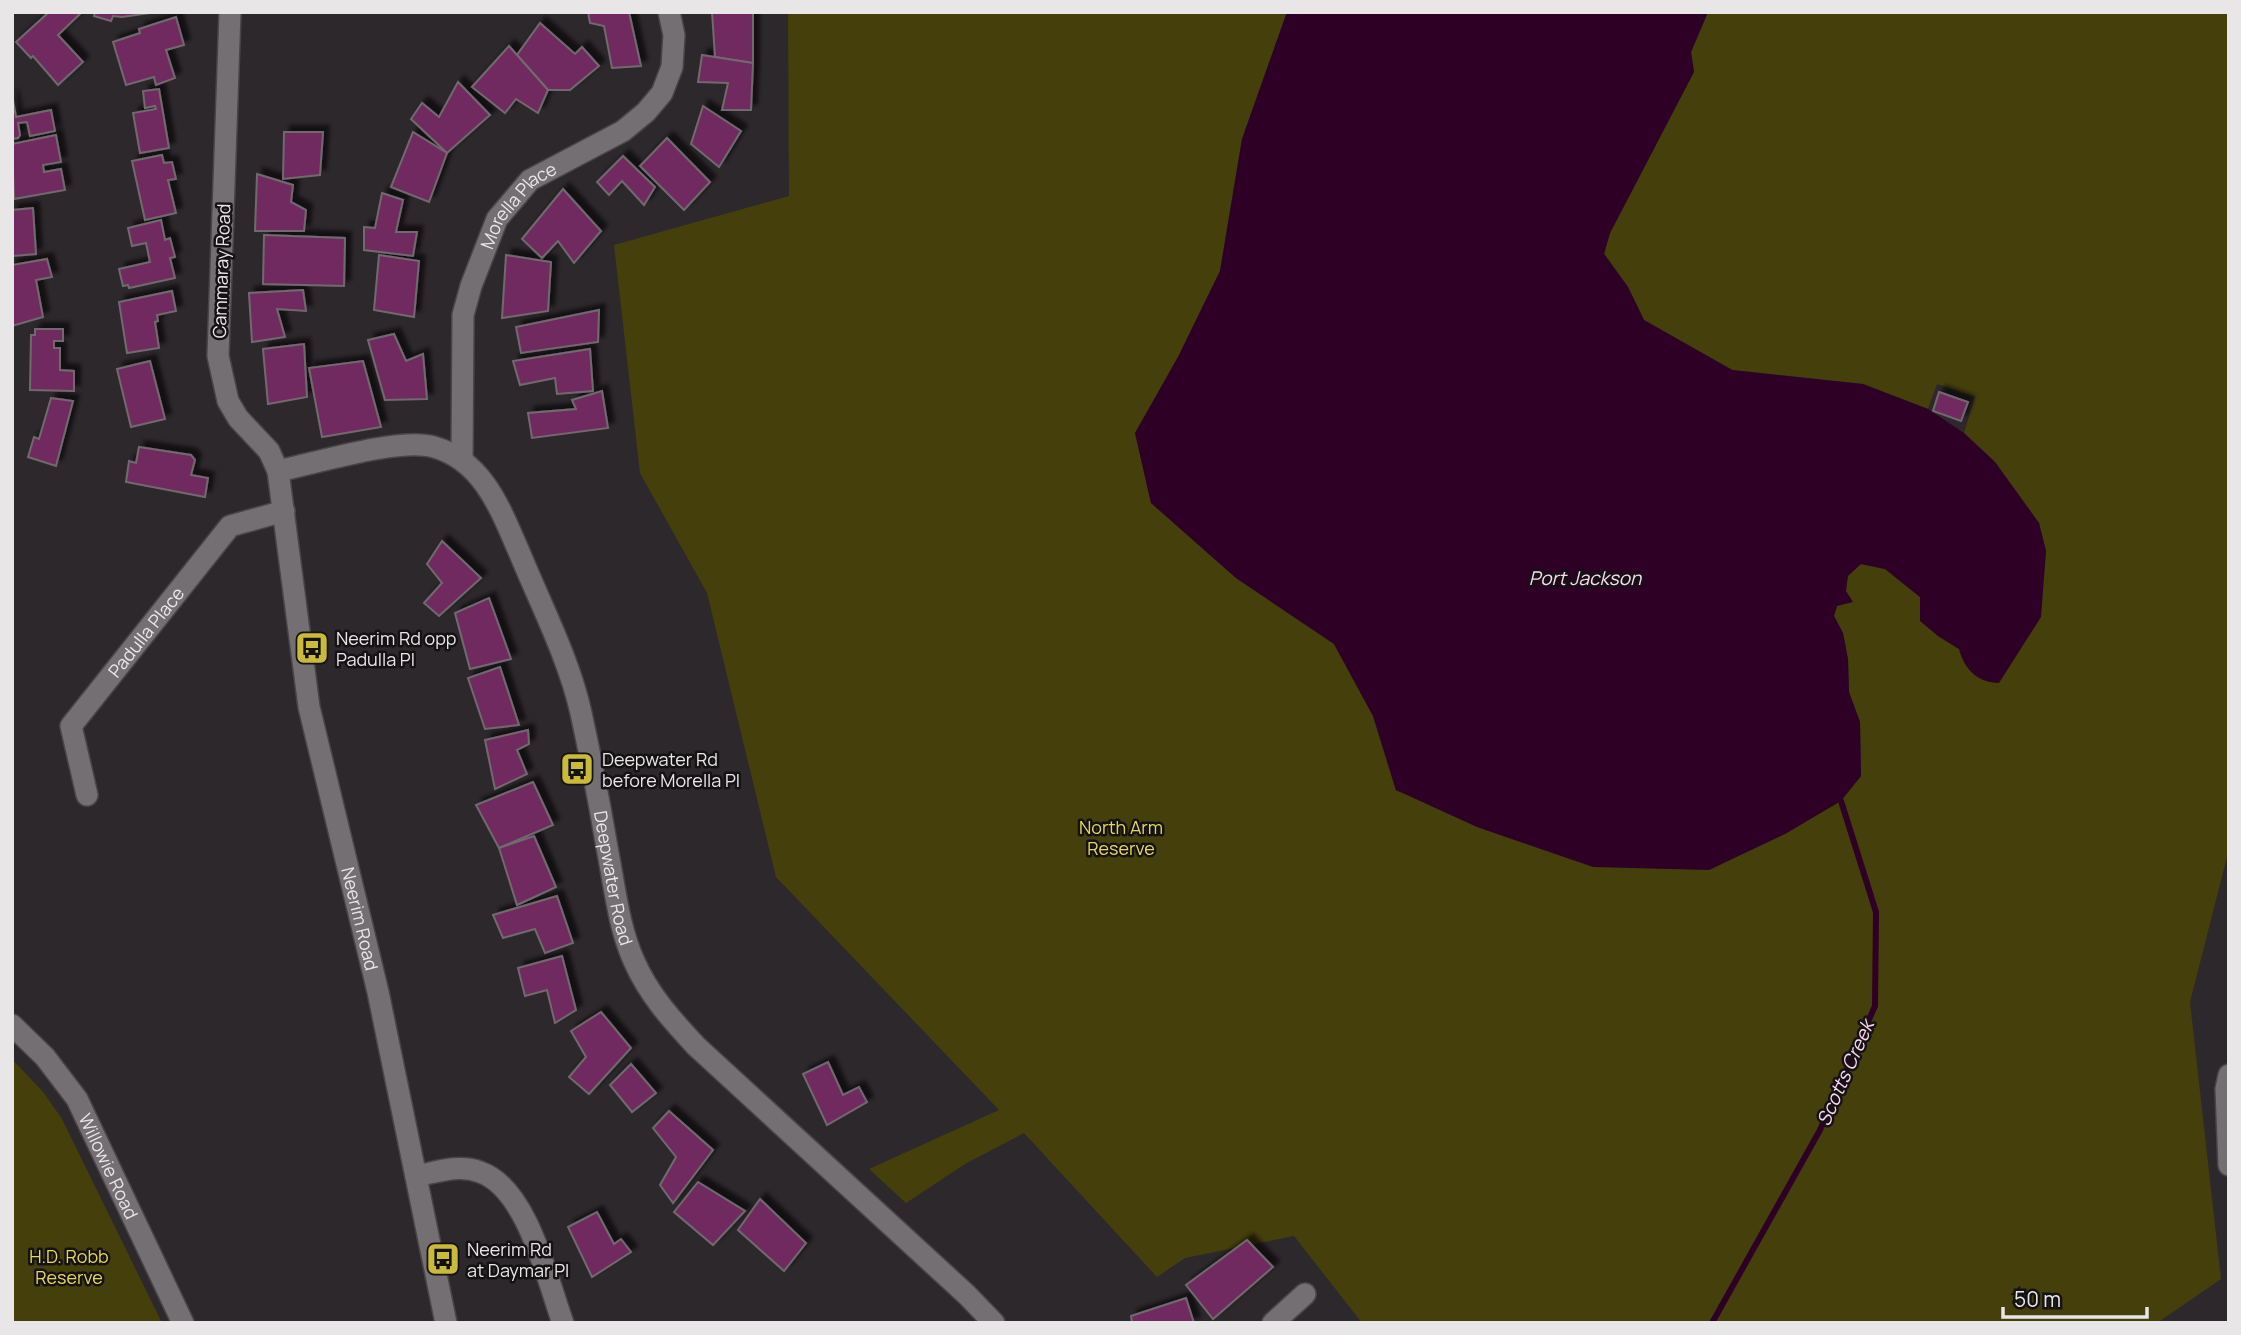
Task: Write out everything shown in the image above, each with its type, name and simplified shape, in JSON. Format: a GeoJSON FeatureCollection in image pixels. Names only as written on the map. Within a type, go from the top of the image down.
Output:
{"type":"FeatureCollection","features":[{"type":"Feature","properties":{"kind":"street","name":"Morella Place"},"geometry":{"type":"LineString","coordinates":[[462,460],[463,315],[471,286],[497,219],[530,180],[623,131],[646,112],[662,93],[672,67],[674,35],[669,12]]}},
{"type":"Feature","properties":{"kind":"street","name":"Cammaray Road"},"geometry":{"type":"LineString","coordinates":[[233,13],[218,356],[228,401],[238,418],[270,451],[278,471],[285,511]]}},
{"type":"Feature","properties":{"kind":"street","name":"Deepwater Road"},"geometry":{"type":"LineString","coordinates":[[278,471],[409,445],[432,446],[474,468],[486,485],[514,541],[573,684],[599,798],[619,911],[633,960],[649,990],[662,1010],[696,1045],[994,1323]]}},
{"type":"Feature","properties":{"kind":"street","name":"Padulla Place"},"geometry":{"type":"LineString","coordinates":[[87,795],[71,726],[230,526],[285,511]]}},
{"type":"Feature","properties":{"kind":"street","name":"Neerim Road"},"geometry":{"type":"LineString","coordinates":[[285,511],[311,718],[378,992],[446,1323]]}},
{"type":"Feature","properties":{"kind":"street","name":"Willowie Road"},"geometry":{"type":"LineString","coordinates":[[12,1025],[45,1057],[77,1099],[183,1323]]}},
{"type":"Feature","properties":{"kind":"street"},"geometry":{"type":"LineString","coordinates":[[2229,1075],[2226,1089],[2229,1166]]}},
{"type":"Feature","properties":{"kind":"street"},"geometry":{"type":"LineString","coordinates":[[416,1176],[456,1168],[479,1171],[501,1182],[527,1221],[563,1323]]}},
{"type":"Feature","properties":{"kind":"street"},"geometry":{"type":"LineString","coordinates":[[1273,1323],[1305,1294]]}},
{"type":"Feature","properties":{"kind":"green space","name":"North Arm Reserve"},"geometry":{"type":"Polygon","coordinates":[[[788,12],[1287,12],[1242,139],[1220,271],[1178,357],[1135,433],[1151,503],[1236,578],[1334,644],[1373,716],[1396,791],[1709,870],[1785,834],[1840,801],[1861,776],[1860,722],[1849,692],[1848,659],[1843,633],[1834,616],[1848,575],[1861,564],[1885,569],[1920,597],[1938,636],[1959,649],[2046,551],[2039,523],[1995,462],[1964,433],[1975,397],[1937,384],[1928,409],[1863,384],[1733,370],[1644,320],[1628,287],[1604,253],[1610,233],[1694,72],[1691,52],[1708,12],[2229,12],[2229,849],[2190,1002],[2221,1279],[2157,1323],[1362,1323],[1294,1236],[1185,1258],[1157,1277],[1024,1133],[965,1164],[906,1203],[869,1169],[999,1110],[776,877],[707,593],[640,473],[614,245],[789,196],[788,12]]]}},
{"type":"Feature","properties":{"kind":"green space","name":"H.D. Robb Reserve"},"geometry":{"type":"Polygon","coordinates":[[[12,1059],[44,1093],[62,1119],[162,1323],[12,1323],[12,1059]]]}},
{"type":"Feature","properties":{"kind":"water","name":"Port Jackson"},"geometry":{"type":"Polygon","coordinates":[[[1287,12],[1708,12],[1691,52],[1694,72],[1610,233],[1604,254],[1628,287],[1644,320],[1732,370],[1863,384],[1928,409],[1964,433],[1995,462],[2039,523],[2046,551],[2041,617],[1999,683],[1978,678],[1964,663],[1959,649],[1920,621],[1920,597],[1885,569],[1861,564],[1848,576],[1846,591],[1853,602],[1837,606],[1834,616],[1843,633],[1848,659],[1849,692],[1860,722],[1861,776],[1841,801],[1785,834],[1709,870],[1593,867],[1477,827],[1396,790],[1373,716],[1334,644],[1236,578],[1151,503],[1135,433],[1178,357],[1220,271],[1242,139],[1287,12]]]}},
{"type":"Feature","properties":{"kind":"building"},"geometry":{"type":"Polygon","coordinates":[[[49,12],[82,12],[58,35],[83,62],[58,85],[33,56],[31,58],[16,42],[49,12]]]}},
{"type":"Feature","properties":{"kind":"building"},"geometry":{"type":"Polygon","coordinates":[[[95,12],[157,12],[113,16],[111,21],[94,16],[95,12]]]}},
{"type":"Feature","properties":{"kind":"building"},"geometry":{"type":"Polygon","coordinates":[[[588,12],[629,12],[641,66],[612,68],[604,26],[590,23],[588,12]]]}},
{"type":"Feature","properties":{"kind":"building"},"geometry":{"type":"Polygon","coordinates":[[[712,12],[753,12],[753,63],[715,57],[712,12]]]}},
{"type":"Feature","properties":{"kind":"building"},"geometry":{"type":"Polygon","coordinates":[[[176,17],[184,45],[166,50],[175,78],[156,85],[154,77],[126,85],[113,42],[140,33],[139,29],[176,17]]]}},
{"type":"Feature","properties":{"kind":"building"},"geometry":{"type":"Polygon","coordinates":[[[540,23],[575,54],[582,47],[599,66],[570,90],[548,90],[517,55],[540,23]]]}},
{"type":"Feature","properties":{"kind":"building"},"geometry":{"type":"Polygon","coordinates":[[[509,46],[548,90],[538,113],[516,99],[505,113],[472,87],[509,46]]]}},
{"type":"Feature","properties":{"kind":"building"},"geometry":{"type":"Polygon","coordinates":[[[702,55],[753,63],[751,110],[722,110],[728,83],[698,82],[702,55]]]}},
{"type":"Feature","properties":{"kind":"building"},"geometry":{"type":"Polygon","coordinates":[[[458,82],[490,115],[447,153],[411,119],[422,103],[439,117],[458,82]]]}},
{"type":"Feature","properties":{"kind":"building"},"geometry":{"type":"Polygon","coordinates":[[[159,89],[169,148],[140,153],[133,113],[156,109],[155,106],[145,108],[143,91],[159,89]]]}},
{"type":"Feature","properties":{"kind":"building"},"geometry":{"type":"Polygon","coordinates":[[[12,95],[16,117],[51,110],[55,131],[30,136],[27,122],[18,123],[20,135],[12,139],[12,95]]]}},
{"type":"Feature","properties":{"kind":"building"},"geometry":{"type":"Polygon","coordinates":[[[703,106],[741,131],[719,167],[691,144],[703,106]]]}},
{"type":"Feature","properties":{"kind":"building"},"geometry":{"type":"Polygon","coordinates":[[[284,132],[323,132],[320,175],[283,179],[284,132]]]}},
{"type":"Feature","properties":{"kind":"building"},"geometry":{"type":"Polygon","coordinates":[[[413,132],[447,153],[429,202],[391,187],[413,132]]]}},
{"type":"Feature","properties":{"kind":"building"},"geometry":{"type":"Polygon","coordinates":[[[56,135],[61,162],[43,165],[44,172],[61,169],[65,190],[14,199],[12,144],[56,135]]]}},
{"type":"Feature","properties":{"kind":"building"},"geometry":{"type":"Polygon","coordinates":[[[667,138],[710,182],[684,210],[640,166],[667,138]]]}},
{"type":"Feature","properties":{"kind":"building"},"geometry":{"type":"Polygon","coordinates":[[[162,155],[164,163],[172,162],[176,179],[168,180],[176,213],[145,220],[132,161],[162,155]]]}},
{"type":"Feature","properties":{"kind":"building"},"geometry":{"type":"Polygon","coordinates":[[[623,156],[655,187],[644,205],[622,181],[609,195],[597,182],[623,156]]]}},
{"type":"Feature","properties":{"kind":"building"},"geometry":{"type":"Polygon","coordinates":[[[257,174],[293,185],[291,202],[306,210],[304,231],[255,231],[257,174]]]}},
{"type":"Feature","properties":{"kind":"building"},"geometry":{"type":"Polygon","coordinates":[[[563,189],[601,231],[574,263],[558,241],[542,258],[522,239],[563,189]]]}},
{"type":"Feature","properties":{"kind":"building"},"geometry":{"type":"Polygon","coordinates":[[[382,193],[403,200],[396,232],[417,232],[413,256],[364,250],[364,227],[375,228],[382,193]]]}},
{"type":"Feature","properties":{"kind":"building"},"geometry":{"type":"Polygon","coordinates":[[[33,208],[36,254],[13,256],[12,210],[33,208]]]}},
{"type":"Feature","properties":{"kind":"building"},"geometry":{"type":"Polygon","coordinates":[[[161,220],[165,240],[170,238],[175,257],[170,258],[175,278],[129,288],[128,285],[123,286],[119,269],[150,262],[146,243],[132,246],[128,228],[161,220]]]}},
{"type":"Feature","properties":{"kind":"building"},"geometry":{"type":"Polygon","coordinates":[[[264,235],[345,238],[344,286],[263,284],[264,235]]]}},
{"type":"Feature","properties":{"kind":"building"},"geometry":{"type":"Polygon","coordinates":[[[379,255],[419,261],[414,317],[374,310],[379,255]]]}},
{"type":"Feature","properties":{"kind":"building"},"geometry":{"type":"Polygon","coordinates":[[[506,255],[551,262],[548,311],[502,318],[506,255]]]}},
{"type":"Feature","properties":{"kind":"building"},"geometry":{"type":"Polygon","coordinates":[[[47,259],[52,277],[36,280],[43,317],[12,326],[12,265],[47,259]]]}},
{"type":"Feature","properties":{"kind":"building"},"geometry":{"type":"Polygon","coordinates":[[[303,290],[306,311],[277,309],[285,337],[252,342],[249,293],[303,290]]]}},
{"type":"Feature","properties":{"kind":"building"},"geometry":{"type":"Polygon","coordinates":[[[172,291],[176,311],[157,315],[158,321],[155,322],[159,348],[127,353],[119,302],[172,291]]]}},
{"type":"Feature","properties":{"kind":"building"},"geometry":{"type":"Polygon","coordinates":[[[599,310],[598,342],[521,353],[516,327],[599,310]]]}},
{"type":"Feature","properties":{"kind":"building"},"geometry":{"type":"Polygon","coordinates":[[[35,329],[63,329],[63,341],[54,341],[54,348],[60,348],[60,370],[74,371],[74,391],[30,390],[31,335],[35,335],[35,329]]]}},
{"type":"Feature","properties":{"kind":"building"},"geometry":{"type":"Polygon","coordinates":[[[394,334],[406,361],[423,354],[427,399],[385,400],[368,340],[394,334]]]}},
{"type":"Feature","properties":{"kind":"building"},"geometry":{"type":"Polygon","coordinates":[[[304,344],[307,397],[268,404],[263,349],[304,344]]]}},
{"type":"Feature","properties":{"kind":"building"},"geometry":{"type":"Polygon","coordinates":[[[590,349],[593,391],[557,394],[555,378],[520,385],[513,361],[590,349]]]}},
{"type":"Feature","properties":{"kind":"building"},"geometry":{"type":"Polygon","coordinates":[[[150,361],[165,419],[131,427],[117,369],[150,361]]]}},
{"type":"Feature","properties":{"kind":"building"},"geometry":{"type":"Polygon","coordinates":[[[363,361],[381,427],[322,437],[309,368],[363,361]]]}},
{"type":"Feature","properties":{"kind":"building"},"geometry":{"type":"Polygon","coordinates":[[[602,391],[608,428],[532,438],[528,413],[576,409],[572,400],[602,391]]]}},
{"type":"Feature","properties":{"kind":"building"},"geometry":{"type":"Polygon","coordinates":[[[1939,392],[1968,402],[1961,421],[1933,411],[1939,392]]]}},
{"type":"Feature","properties":{"kind":"building"},"geometry":{"type":"Polygon","coordinates":[[[51,398],[73,401],[56,466],[28,457],[34,437],[39,439],[51,398]]]}},
{"type":"Feature","properties":{"kind":"building"},"geometry":{"type":"Polygon","coordinates":[[[139,447],[191,455],[195,460],[191,475],[208,478],[205,497],[126,482],[129,461],[136,463],[139,447]]]}},
{"type":"Feature","properties":{"kind":"building"},"geometry":{"type":"Polygon","coordinates":[[[442,541],[481,578],[439,616],[424,603],[442,583],[427,564],[442,541]]]}},
{"type":"Feature","properties":{"kind":"building"},"geometry":{"type":"Polygon","coordinates":[[[489,598],[511,659],[470,669],[455,613],[489,598]]]}},
{"type":"Feature","properties":{"kind":"building"},"geometry":{"type":"Polygon","coordinates":[[[500,667],[519,725],[485,729],[468,678],[500,667]]]}},
{"type":"Feature","properties":{"kind":"building"},"geometry":{"type":"Polygon","coordinates":[[[528,730],[529,744],[517,750],[527,774],[495,789],[485,740],[528,730]]]}},
{"type":"Feature","properties":{"kind":"building"},"geometry":{"type":"Polygon","coordinates":[[[533,782],[553,825],[499,848],[476,805],[533,782]]]}},
{"type":"Feature","properties":{"kind":"building"},"geometry":{"type":"Polygon","coordinates":[[[534,836],[556,887],[517,905],[499,848],[534,836]]]}},
{"type":"Feature","properties":{"kind":"building"},"geometry":{"type":"Polygon","coordinates":[[[557,896],[573,943],[545,953],[535,929],[503,938],[493,915],[557,896]]]}},
{"type":"Feature","properties":{"kind":"building"},"geometry":{"type":"Polygon","coordinates":[[[562,956],[576,1010],[555,1023],[547,990],[525,996],[518,968],[562,956]]]}},
{"type":"Feature","properties":{"kind":"building"},"geometry":{"type":"Polygon","coordinates":[[[601,1012],[631,1048],[589,1094],[569,1077],[586,1057],[571,1031],[601,1012]]]}},
{"type":"Feature","properties":{"kind":"building"},"geometry":{"type":"Polygon","coordinates":[[[828,1062],[843,1095],[859,1087],[867,1102],[827,1125],[803,1074],[828,1062]]]}},
{"type":"Feature","properties":{"kind":"building"},"geometry":{"type":"Polygon","coordinates":[[[631,1064],[656,1093],[632,1112],[610,1085],[631,1064]]]}},
{"type":"Feature","properties":{"kind":"building"},"geometry":{"type":"Polygon","coordinates":[[[669,1111],[713,1150],[673,1203],[660,1185],[676,1157],[653,1128],[669,1111]]]}},
{"type":"Feature","properties":{"kind":"building"},"geometry":{"type":"Polygon","coordinates":[[[698,1182],[745,1211],[713,1245],[674,1212],[698,1182]]]}},
{"type":"Feature","properties":{"kind":"building"},"geometry":{"type":"Polygon","coordinates":[[[760,1199],[806,1243],[784,1271],[738,1230],[760,1199]]]}},
{"type":"Feature","properties":{"kind":"building"},"geometry":{"type":"Polygon","coordinates":[[[597,1212],[614,1244],[621,1239],[631,1252],[592,1277],[568,1227],[597,1212]]]}},
{"type":"Feature","properties":{"kind":"building"},"geometry":{"type":"Polygon","coordinates":[[[1247,1240],[1273,1267],[1213,1319],[1186,1285],[1247,1240]]]}},
{"type":"Feature","properties":{"kind":"building"},"geometry":{"type":"Polygon","coordinates":[[[1186,1298],[1194,1323],[1132,1323],[1131,1316],[1186,1298]]]}},
{"type":"Feature","properties":{"kind":"waterway","name":"Scotts Creek"},"geometry":{"type":"LineString","coordinates":[[1712,1323],[1820,1130],[1875,1006],[1876,912],[1841,801]]}},
{"type":"Feature","properties":{"kind":"place","name":"Neerim Rd opp Padulla Pl"},"geometry":{"type":"Point","coordinates":[312,648]}},
{"type":"Feature","properties":{"kind":"place","name":"Deepwater Rd before Morella Pl"},"geometry":{"type":"Point","coordinates":[577,769]}},
{"type":"Feature","properties":{"kind":"place","name":"Neerim Rd at Daymar Pl"},"geometry":{"type":"Point","coordinates":[443,1259]}}]}
